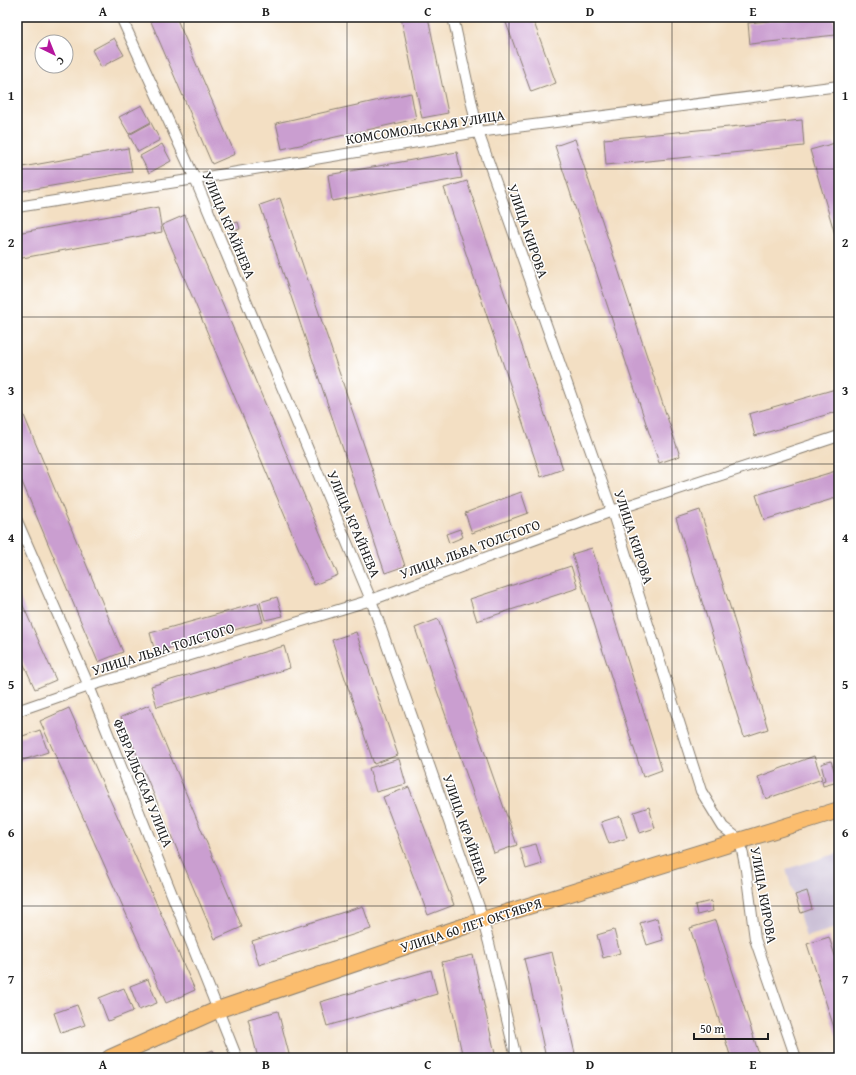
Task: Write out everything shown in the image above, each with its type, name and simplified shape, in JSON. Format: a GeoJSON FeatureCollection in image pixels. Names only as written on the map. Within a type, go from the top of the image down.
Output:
{"type":"FeatureCollection","features":[{"type":"Feature","properties":{"kind":"main road","name":"УЛИЦА 60 ЛЕТ ОКТЯБРЯ"},"geometry":{"type":"LineString","coordinates":[[110,1058],[217,1010],[483,920],[839,810]]}},
{"type":"Feature","properties":{"kind":"street","name":"УЛИЦА КРАЙНЕВА"},"geometry":{"type":"LineString","coordinates":[[121,17],[195,179],[371,600],[483,920],[516,1058]]}},
{"type":"Feature","properties":{"kind":"street","name":"УЛИЦА КИРОВА"},"geometry":{"type":"LineString","coordinates":[[453,17],[478,132],[612,511],[701,791],[723,827],[740,840],[746,870],[755,940],[796,1058]]}},
{"type":"Feature","properties":{"kind":"street","name":"КОМСОМОЛЬСКАЯ УЛИЦА"},"geometry":{"type":"LineString","coordinates":[[17,207],[478,132],[839,86]]}},
{"type":"Feature","properties":{"kind":"street","name":"УЛИЦА ЛЬВА ТОЛСТОГО"},"geometry":{"type":"LineString","coordinates":[[17,711],[89,686],[371,600],[612,511],[839,436]]}},
{"type":"Feature","properties":{"kind":"street","name":"ФЕВРАЛЬСКАЯ УЛИЦА"},"geometry":{"type":"LineString","coordinates":[[17,521],[89,686],[237,1058]]}},
{"type":"Feature","properties":{"kind":"shaded area"},"geometry":{"type":"Polygon","coordinates":[[[839,853],[839,927],[806,937],[786,869],[839,853]]]}},
{"type":"Feature","properties":{"kind":"building"},"geometry":{"type":"Polygon","coordinates":[[[149,17],[176,17],[235,154],[212,164],[149,17]]]}},
{"type":"Feature","properties":{"kind":"building"},"geometry":{"type":"Polygon","coordinates":[[[401,17],[428,17],[448,113],[422,118],[401,17]]]}},
{"type":"Feature","properties":{"kind":"building"},"geometry":{"type":"Polygon","coordinates":[[[504,17],[532,17],[556,83],[531,92],[504,17]]]}},
{"type":"Feature","properties":{"kind":"building"},"geometry":{"type":"Polygon","coordinates":[[[809,17],[834,17],[836,35],[750,44],[748,23],[809,17]]]}},
{"type":"Feature","properties":{"kind":"building"},"geometry":{"type":"Polygon","coordinates":[[[114,38],[124,55],[101,67],[92,50],[114,38]]]}},
{"type":"Feature","properties":{"kind":"building"},"geometry":{"type":"Polygon","coordinates":[[[411,93],[416,119],[282,149],[276,123],[411,93]]]}},
{"type":"Feature","properties":{"kind":"building"},"geometry":{"type":"Polygon","coordinates":[[[142,105],[151,122],[129,134],[119,117],[142,105]]]}},
{"type":"Feature","properties":{"kind":"building"},"geometry":{"type":"Polygon","coordinates":[[[802,120],[804,146],[606,165],[604,139],[802,120]]]}},
{"type":"Feature","properties":{"kind":"building"},"geometry":{"type":"Polygon","coordinates":[[[151,123],[160,140],[138,152],[129,135],[151,123]]]}},
{"type":"Feature","properties":{"kind":"building"},"geometry":{"type":"Polygon","coordinates":[[[575,139],[680,456],[659,463],[555,146],[575,139]]]}},
{"type":"Feature","properties":{"kind":"building"},"geometry":{"type":"Polygon","coordinates":[[[835,143],[839,157],[839,248],[810,150],[835,143]]]}},
{"type":"Feature","properties":{"kind":"building"},"geometry":{"type":"Polygon","coordinates":[[[162,144],[171,161],[149,173],[140,156],[162,144]]]}},
{"type":"Feature","properties":{"kind":"building"},"geometry":{"type":"Polygon","coordinates":[[[128,148],[132,172],[17,192],[17,168],[128,148]]]}},
{"type":"Feature","properties":{"kind":"building"},"geometry":{"type":"Polygon","coordinates":[[[457,152],[462,178],[332,201],[328,175],[457,152]]]}},
{"type":"Feature","properties":{"kind":"building"},"geometry":{"type":"Polygon","coordinates":[[[467,181],[563,469],[541,477],[444,188],[467,181]]]}},
{"type":"Feature","properties":{"kind":"building"},"geometry":{"type":"Polygon","coordinates":[[[280,198],[405,566],[385,573],[260,205],[280,198]]]}},
{"type":"Feature","properties":{"kind":"building"},"geometry":{"type":"Polygon","coordinates":[[[158,207],[162,232],[17,259],[17,233],[158,207]]]}},
{"type":"Feature","properties":{"kind":"building"},"geometry":{"type":"Polygon","coordinates":[[[185,215],[338,575],[314,585],[162,225],[185,215]]]}},
{"type":"Feature","properties":{"kind":"building"},"geometry":{"type":"Polygon","coordinates":[[[238,222],[240,229],[234,231],[231,224],[238,222]]]}},
{"type":"Feature","properties":{"kind":"building"},"geometry":{"type":"Polygon","coordinates":[[[839,388],[839,411],[755,436],[749,414],[839,388]]]}},
{"type":"Feature","properties":{"kind":"building"},"geometry":{"type":"Polygon","coordinates":[[[17,399],[123,652],[98,662],[17,470],[17,399]]]}},
{"type":"Feature","properties":{"kind":"building"},"geometry":{"type":"Polygon","coordinates":[[[839,470],[839,497],[764,520],[756,495],[839,470]]]}},
{"type":"Feature","properties":{"kind":"building"},"geometry":{"type":"Polygon","coordinates":[[[521,492],[528,513],[472,533],[465,513],[521,492]]]}},
{"type":"Feature","properties":{"kind":"building"},"geometry":{"type":"Polygon","coordinates":[[[700,510],[768,729],[744,737],[676,518],[700,510]]]}},
{"type":"Feature","properties":{"kind":"building"},"geometry":{"type":"Polygon","coordinates":[[[460,529],[463,537],[449,543],[446,534],[460,529]]]}},
{"type":"Feature","properties":{"kind":"building"},"geometry":{"type":"Polygon","coordinates":[[[592,548],[662,770],[643,777],[572,554],[592,548]]]}},
{"type":"Feature","properties":{"kind":"building"},"geometry":{"type":"Polygon","coordinates":[[[571,566],[578,588],[477,621],[470,599],[571,566]]]}},
{"type":"Feature","properties":{"kind":"building"},"geometry":{"type":"Polygon","coordinates":[[[17,592],[56,680],[35,689],[17,649],[17,592]]]}},
{"type":"Feature","properties":{"kind":"building"},"geometry":{"type":"Polygon","coordinates":[[[277,597],[283,616],[265,620],[260,602],[277,597]]]}},
{"type":"Feature","properties":{"kind":"building"},"geometry":{"type":"Polygon","coordinates":[[[258,603],[263,622],[155,652],[150,633],[258,603]]]}},
{"type":"Feature","properties":{"kind":"building"},"geometry":{"type":"Polygon","coordinates":[[[438,619],[517,845],[494,853],[415,628],[438,619]]]}},
{"type":"Feature","properties":{"kind":"building"},"geometry":{"type":"Polygon","coordinates":[[[356,632],[398,755],[374,764],[332,640],[356,632]]]}},
{"type":"Feature","properties":{"kind":"building"},"geometry":{"type":"Polygon","coordinates":[[[284,646],[290,668],[157,707],[151,686],[284,646]]]}},
{"type":"Feature","properties":{"kind":"building"},"geometry":{"type":"Polygon","coordinates":[[[149,705],[242,927],[215,939],[121,717],[149,705]]]}},
{"type":"Feature","properties":{"kind":"building"},"geometry":{"type":"Polygon","coordinates":[[[69,708],[195,990],[166,1003],[40,721],[69,708]]]}},
{"type":"Feature","properties":{"kind":"building"},"geometry":{"type":"Polygon","coordinates":[[[40,730],[48,752],[17,762],[17,738],[40,730]]]}},
{"type":"Feature","properties":{"kind":"building"},"geometry":{"type":"Polygon","coordinates":[[[814,756],[822,779],[766,799],[758,777],[814,756]]]}},
{"type":"Feature","properties":{"kind":"building"},"geometry":{"type":"Polygon","coordinates":[[[399,759],[406,784],[376,792],[369,768],[399,759]]]}},
{"type":"Feature","properties":{"kind":"building"},"geometry":{"type":"Polygon","coordinates":[[[831,761],[838,782],[823,786],[822,781],[825,780],[821,764],[831,761]]]}},
{"type":"Feature","properties":{"kind":"building"},"geometry":{"type":"Polygon","coordinates":[[[409,787],[454,905],[428,915],[383,797],[409,787]]]}},
{"type":"Feature","properties":{"kind":"building"},"geometry":{"type":"Polygon","coordinates":[[[649,807],[655,828],[640,833],[634,812],[649,807]]]}},
{"type":"Feature","properties":{"kind":"building"},"geometry":{"type":"Polygon","coordinates":[[[620,816],[627,838],[609,844],[601,822],[620,816]]]}},
{"type":"Feature","properties":{"kind":"building"},"geometry":{"type":"Polygon","coordinates":[[[536,844],[542,864],[526,869],[520,848],[536,844]]]}},
{"type":"Feature","properties":{"kind":"building"},"geometry":{"type":"Polygon","coordinates":[[[807,891],[812,909],[801,913],[795,895],[807,891]]]}},
{"type":"Feature","properties":{"kind":"building"},"geometry":{"type":"Polygon","coordinates":[[[711,901],[713,911],[697,915],[695,905],[711,901]]]}},
{"type":"Feature","properties":{"kind":"building"},"geometry":{"type":"Polygon","coordinates":[[[363,906],[371,929],[259,965],[252,941],[363,906]]]}},
{"type":"Feature","properties":{"kind":"building"},"geometry":{"type":"Polygon","coordinates":[[[657,918],[663,940],[647,945],[640,923],[657,918]]]}},
{"type":"Feature","properties":{"kind":"building"},"geometry":{"type":"Polygon","coordinates":[[[716,920],[760,1058],[731,1058],[690,928],[716,920]]]}},
{"type":"Feature","properties":{"kind":"building"},"geometry":{"type":"Polygon","coordinates":[[[614,930],[620,953],[603,958],[597,935],[614,930]]]}},
{"type":"Feature","properties":{"kind":"building"},"geometry":{"type":"Polygon","coordinates":[[[829,937],[839,968],[839,1043],[807,944],[829,937]]]}},
{"type":"Feature","properties":{"kind":"building"},"geometry":{"type":"Polygon","coordinates":[[[552,952],[576,1058],[546,1058],[524,959],[552,952]]]}},
{"type":"Feature","properties":{"kind":"building"},"geometry":{"type":"Polygon","coordinates":[[[473,955],[496,1058],[463,1058],[442,962],[473,955]]]}},
{"type":"Feature","properties":{"kind":"building"},"geometry":{"type":"Polygon","coordinates":[[[431,970],[437,994],[327,1026],[320,1002],[431,970]]]}},
{"type":"Feature","properties":{"kind":"building"},"geometry":{"type":"Polygon","coordinates":[[[148,979],[157,1003],[139,1010],[130,986],[148,979]]]}},
{"type":"Feature","properties":{"kind":"building"},"geometry":{"type":"Polygon","coordinates":[[[124,988],[133,1011],[108,1021],[99,998],[124,988]]]}},
{"type":"Feature","properties":{"kind":"building"},"geometry":{"type":"Polygon","coordinates":[[[77,1005],[85,1025],[61,1033],[54,1013],[77,1005]]]}},
{"type":"Feature","properties":{"kind":"building"},"geometry":{"type":"Polygon","coordinates":[[[278,1011],[290,1058],[258,1058],[248,1019],[278,1011]]]}},
{"type":"Feature","properties":{"kind":"building"},"geometry":{"type":"Polygon","coordinates":[[[213,1050],[216,1058],[192,1058],[213,1050]]]}}]}
